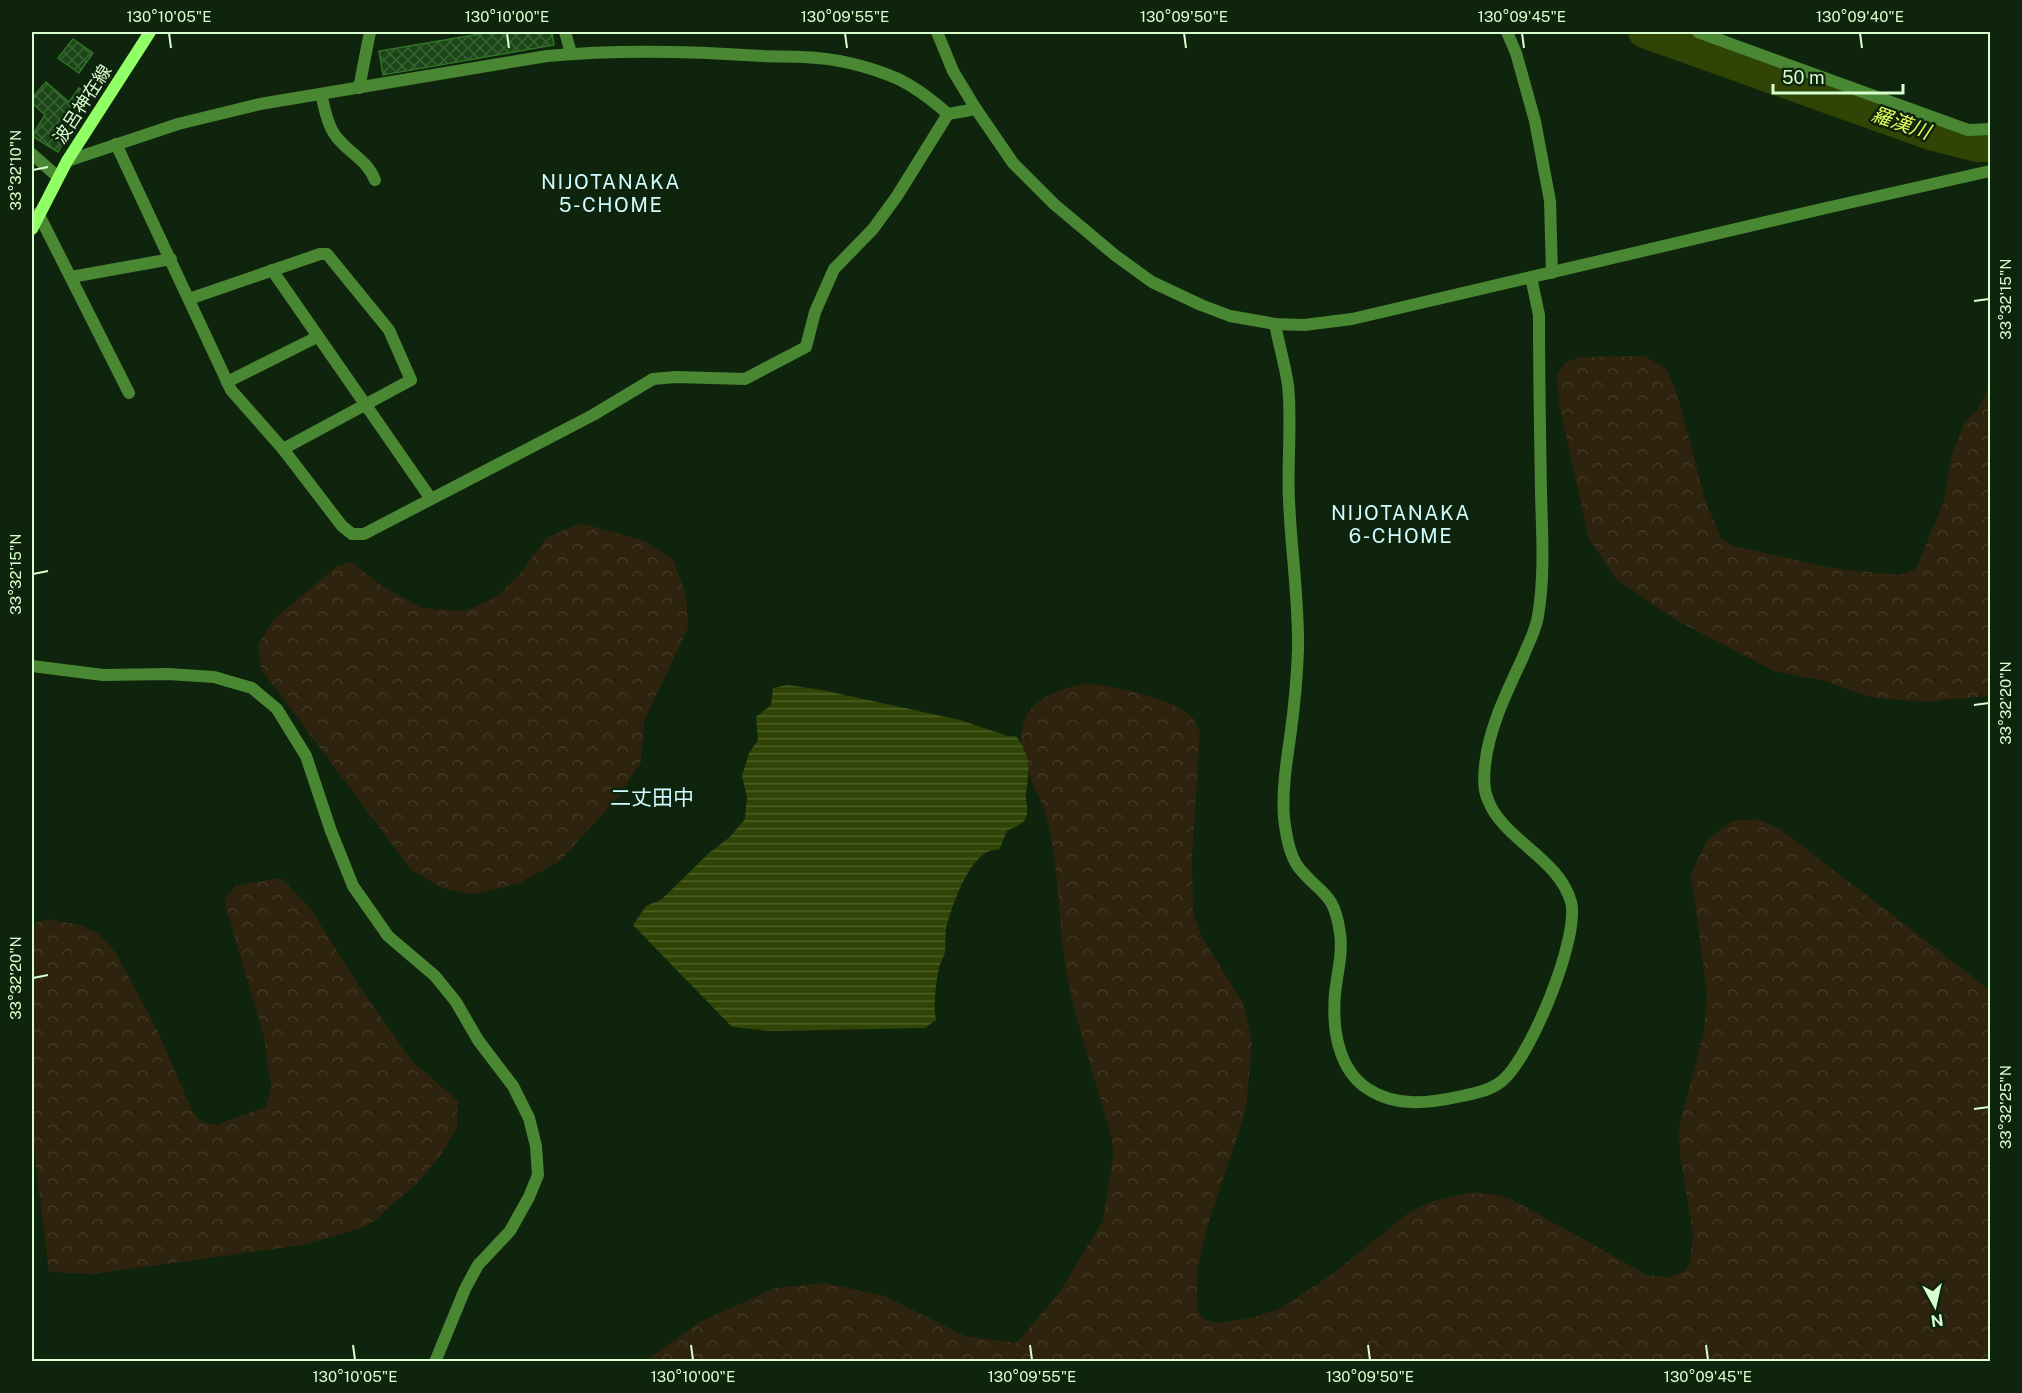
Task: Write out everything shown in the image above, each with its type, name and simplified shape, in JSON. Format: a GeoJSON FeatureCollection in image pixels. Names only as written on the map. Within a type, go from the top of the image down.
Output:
{"type":"FeatureCollection","features":[{"type":"Feature","properties":{"kind":"main road","name":"波呂神在線"},"geometry":{"type":"LineString","coordinates":[[32,230],[67,161],[150,32]]}},
{"type":"Feature","properties":{"kind":"street"},"geometry":{"type":"LineString","coordinates":[[359,88],[370,32]]}},
{"type":"Feature","properties":{"kind":"street"},"geometry":{"type":"LineString","coordinates":[[566,32],[571,54]]}},
{"type":"Feature","properties":{"kind":"street"},"geometry":{"type":"LineString","coordinates":[[937,32],[953,71],[1013,164],[1054,204],[1116,256],[1152,282],[1230,316],[1275,324],[1304,325],[1352,319],[1990,171]]}},
{"type":"Feature","properties":{"kind":"street"},"geometry":{"type":"LineString","coordinates":[[1507,32],[1516,53],[1540,144],[1550,201],[1552,273]]}},
{"type":"Feature","properties":{"kind":"street"},"geometry":{"type":"LineString","coordinates":[[1698,32],[1968,130],[1990,129]]}},
{"type":"Feature","properties":{"kind":"street"},"geometry":{"type":"LineString","coordinates":[[67,161],[178,124],[249,107],[547,56],[571,54],[673,51],[834,60],[896,78],[918,89],[948,114]]}},
{"type":"Feature","properties":{"kind":"street"},"geometry":{"type":"LineString","coordinates":[[321,94],[333,130],[340,142],[357,154],[370,169],[375,180]]}},
{"type":"Feature","properties":{"kind":"street"},"geometry":{"type":"LineString","coordinates":[[116,144],[231,390],[283,448],[342,526],[352,534],[364,534],[593,415],[653,379],[676,377],[745,379],[806,347],[815,312],[834,269],[873,229],[948,114],[976,109]]}},
{"type":"Feature","properties":{"kind":"street"},"geometry":{"type":"LineString","coordinates":[[32,154],[58,177]]}},
{"type":"Feature","properties":{"kind":"street"},"geometry":{"type":"LineString","coordinates":[[39,213],[129,393]]}},
{"type":"Feature","properties":{"kind":"street"},"geometry":{"type":"LineString","coordinates":[[189,299],[320,254],[327,254],[388,330],[411,380],[283,448]]}},
{"type":"Feature","properties":{"kind":"street"},"geometry":{"type":"LineString","coordinates":[[71,277],[171,259]]}},
{"type":"Feature","properties":{"kind":"street"},"geometry":{"type":"LineString","coordinates":[[272,270],[430,499]]}},
{"type":"Feature","properties":{"kind":"street"},"geometry":{"type":"LineString","coordinates":[[1275,324],[1288,386],[1288,499],[1298,598],[1295,703],[1284,785],[1287,839],[1297,865],[1324,891],[1333,904],[1337,916],[1342,950],[1334,1014],[1337,1039],[1348,1070],[1360,1084],[1393,1101],[1422,1103],[1448,1099],[1480,1092],[1500,1084],[1515,1068],[1538,1029],[1561,965],[1571,927],[1570,898],[1559,879],[1536,853],[1507,827],[1490,806],[1484,785],[1489,743],[1498,714],[1538,622],[1543,574],[1539,315],[1531,277]]}},
{"type":"Feature","properties":{"kind":"street"},"geometry":{"type":"LineString","coordinates":[[227,382],[317,338]]}},
{"type":"Feature","properties":{"kind":"street"},"geometry":{"type":"LineString","coordinates":[[32,666],[103,675],[168,674],[214,677],[252,688],[277,709],[306,756],[331,831],[353,886],[388,936],[435,976],[456,1002],[478,1041],[513,1086],[529,1119],[536,1146],[538,1175],[510,1231],[478,1265],[465,1289],[435,1362]]}},
{"type":"Feature","properties":{"kind":"green space"},"geometry":{"type":"Polygon","coordinates":[[[1645,356],[1666,369],[1677,393],[1705,500],[1721,538],[1733,546],[1832,568],[1900,575],[1916,569],[1944,501],[1952,454],[1965,422],[1977,411],[1990,384],[1990,696],[1921,702],[1870,697],[1825,681],[1774,671],[1676,620],[1617,580],[1589,539],[1559,404],[1557,375],[1565,363],[1580,357],[1645,356]]]}},
{"type":"Feature","properties":{"kind":"green space"},"geometry":{"type":"Polygon","coordinates":[[[581,523],[644,541],[673,559],[686,595],[688,628],[644,721],[641,761],[620,795],[560,861],[518,884],[475,894],[445,889],[412,871],[261,669],[258,645],[274,619],[337,566],[352,562],[380,585],[422,608],[465,611],[498,596],[521,573],[546,538],[581,523]]]}},
{"type":"Feature","properties":{"kind":"green space"},"geometry":{"type":"Polygon","coordinates":[[[1087,683],[1128,690],[1174,705],[1193,719],[1200,732],[1192,858],[1193,913],[1202,937],[1243,1003],[1252,1042],[1246,1110],[1205,1234],[1197,1272],[1197,1310],[1205,1320],[1217,1323],[1252,1318],[1280,1309],[1331,1275],[1411,1211],[1434,1201],[1467,1193],[1494,1194],[1513,1200],[1647,1275],[1668,1278],[1684,1271],[1690,1262],[1693,1234],[1680,1154],[1679,1128],[1704,1031],[1707,995],[1691,874],[1707,840],[1732,821],[1758,819],[1780,829],[1990,990],[1990,1361],[643,1362],[700,1322],[775,1288],[825,1283],[885,1296],[965,1336],[1017,1343],[1060,1291],[1103,1221],[1113,1156],[1112,1139],[1073,1004],[1065,965],[1052,842],[1044,810],[1024,761],[1021,735],[1024,722],[1034,705],[1059,691],[1087,683]]]}},
{"type":"Feature","properties":{"kind":"green space"},"geometry":{"type":"Polygon","coordinates":[[[281,878],[310,908],[359,986],[411,1060],[458,1101],[457,1128],[440,1156],[417,1183],[374,1221],[361,1228],[303,1245],[92,1274],[49,1272],[32,1134],[32,937],[35,923],[48,919],[80,925],[99,934],[116,953],[158,1032],[192,1110],[201,1122],[216,1125],[266,1107],[271,1087],[264,1037],[225,898],[235,886],[281,878]]]}},
{"type":"Feature","properties":{"kind":"shaded area"},"geometry":{"type":"Polygon","coordinates":[[[788,685],[822,690],[960,720],[1008,736],[1016,736],[1025,751],[1028,770],[1025,820],[1007,831],[999,850],[989,851],[980,857],[964,880],[946,929],[945,952],[940,963],[936,985],[936,1020],[925,1028],[770,1031],[732,1027],[633,925],[646,906],[662,899],[709,853],[730,837],[745,819],[747,797],[742,776],[749,753],[758,740],[756,717],[771,705],[773,688],[788,685]]]}},
{"type":"Feature","properties":{"kind":"building"},"geometry":{"type":"Polygon","coordinates":[[[485,32],[552,32],[554,45],[383,75],[379,51],[485,32]]]}},
{"type":"Feature","properties":{"kind":"building"},"geometry":{"type":"Polygon","coordinates":[[[73,39],[93,53],[79,73],[58,58],[73,39]]]}},
{"type":"Feature","properties":{"kind":"building"},"geometry":{"type":"Polygon","coordinates":[[[46,82],[69,102],[79,88],[92,97],[58,152],[32,136],[45,115],[32,103],[32,98],[46,82]]]}},
{"type":"Feature","properties":{"kind":"waterway","name":"羅漢川"},"geometry":{"type":"LineString","coordinates":[[1644,32],[1930,134],[1977,146],[1990,146]]}},
{"type":"Feature","properties":{"kind":"district","name":"NIJOTANAKA 5-CHOME"},"geometry":{"type":"Point","coordinates":[611,194]}},
{"type":"Feature","properties":{"kind":"district","name":"NIJOTANAKA 6-CHOME"},"geometry":{"type":"Point","coordinates":[1401,524]}},
{"type":"Feature","properties":{"kind":"district","name":"二丈田中"},"geometry":{"type":"Point","coordinates":[652,797]}}]}
